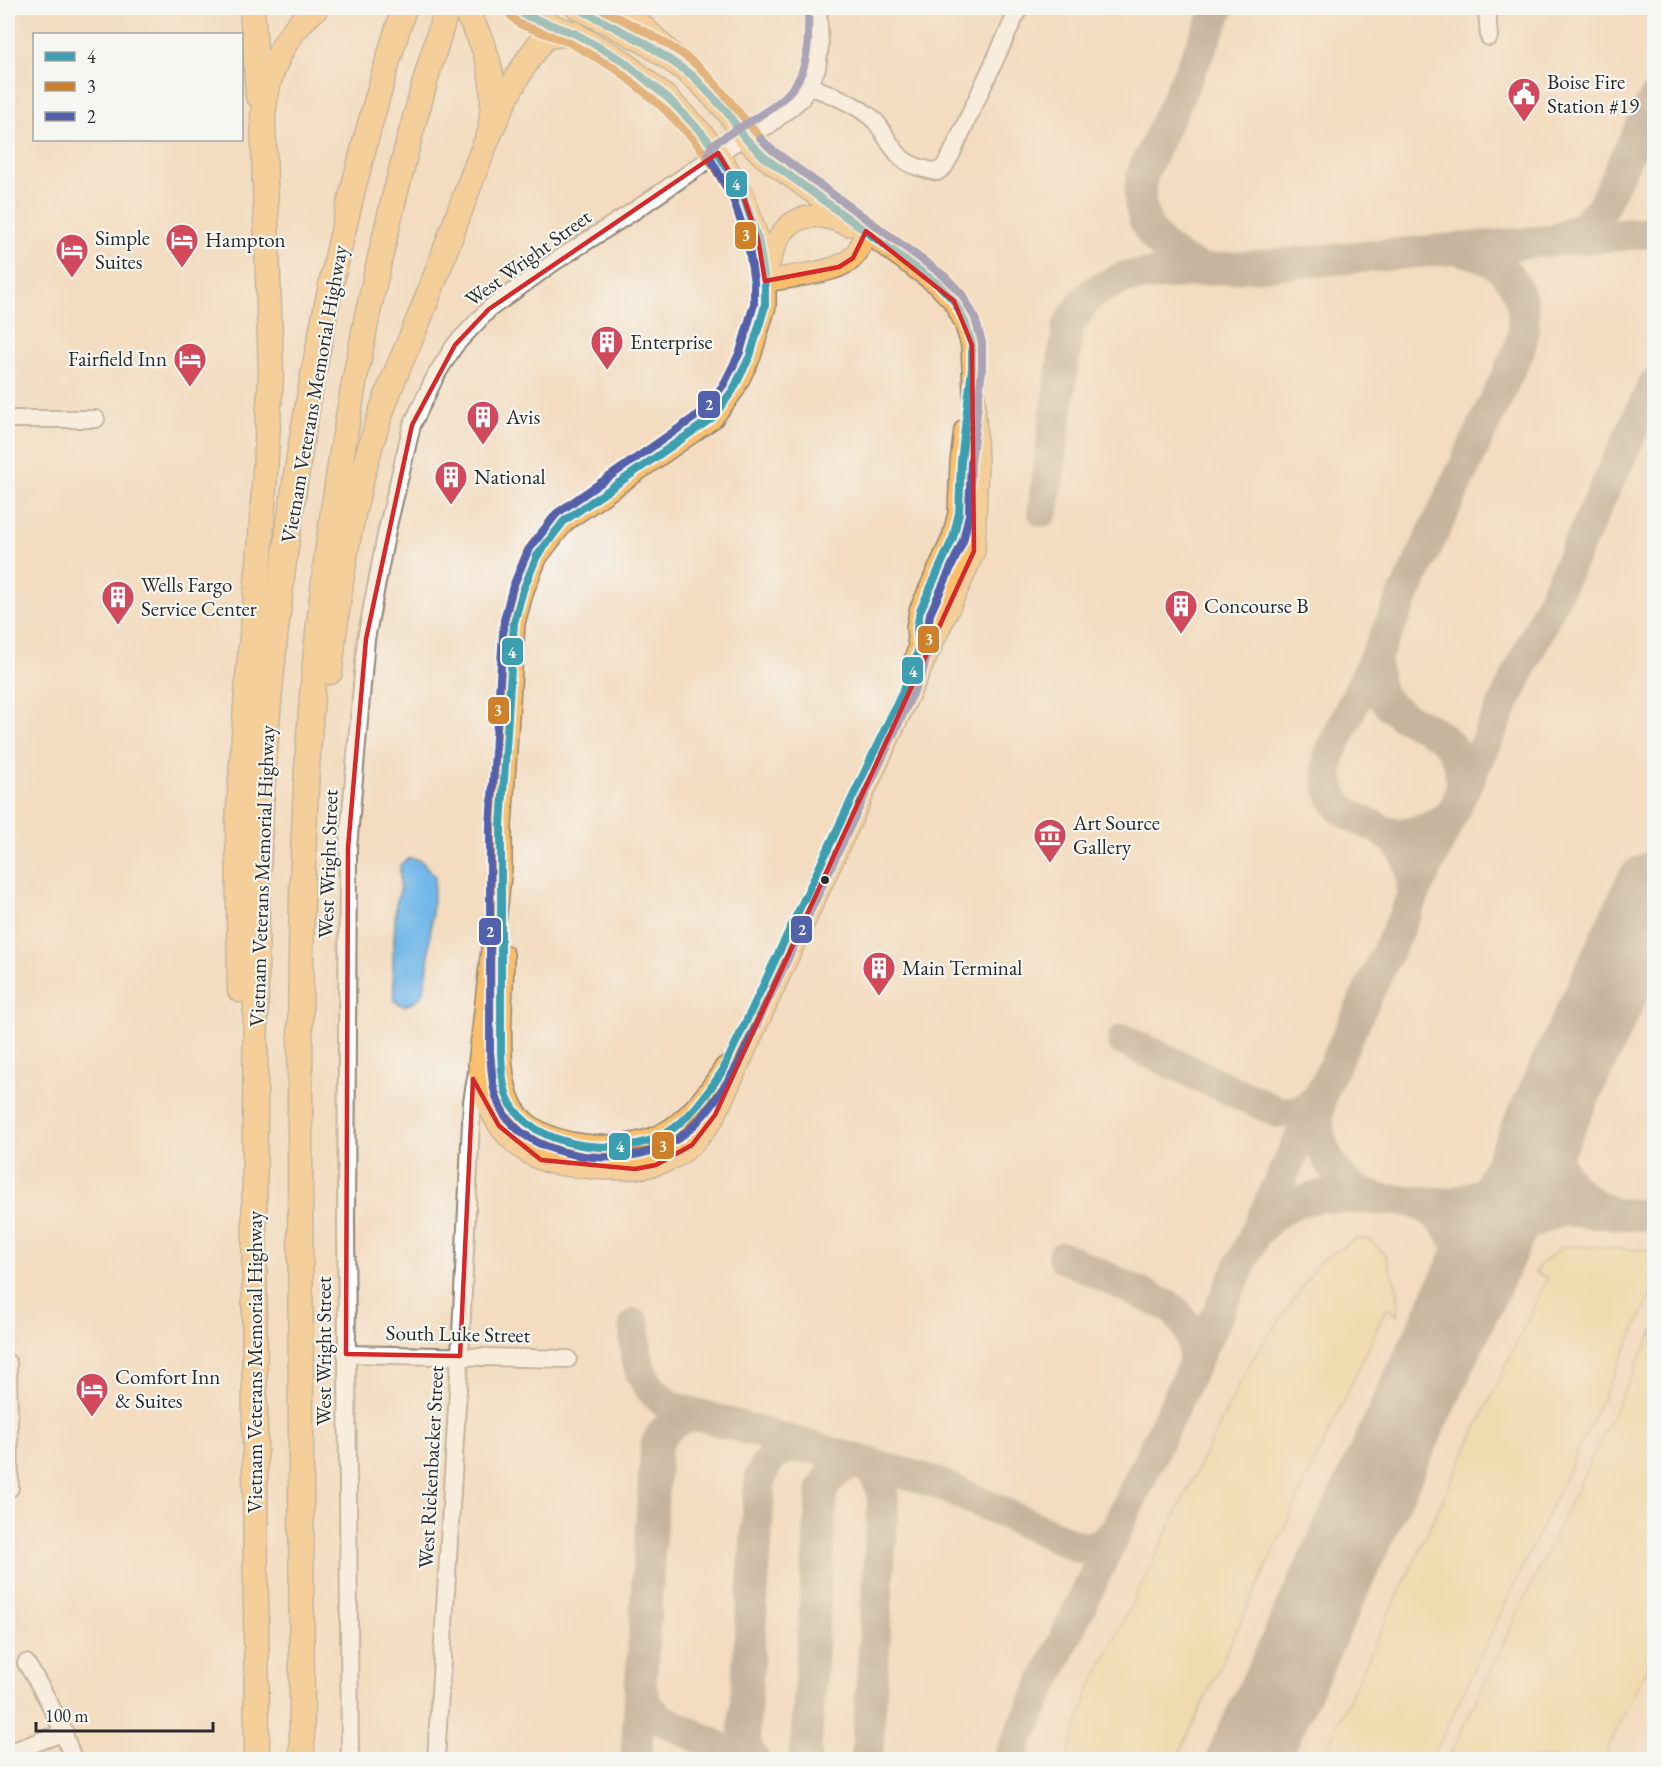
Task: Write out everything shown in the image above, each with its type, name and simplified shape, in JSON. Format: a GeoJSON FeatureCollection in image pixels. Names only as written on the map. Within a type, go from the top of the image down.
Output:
{"type":"FeatureCollection","features":[{"type":"Feature","properties":{"kind":"highway"},"geometry":{"type":"LineString","coordinates":[[252,8],[263,142],[271,374],[238,832],[241,999],[254,1181]]}},
{"type":"Feature","properties":{"kind":"highway"},"geometry":{"type":"LineString","coordinates":[[263,142],[265,92],[272,68],[286,39],[303,18],[316,8]]}},
{"type":"Feature","properties":{"kind":"highway","name":"Vietnam Veterans Memorial Highway"},"geometry":{"type":"LineString","coordinates":[[257,1760],[254,1181],[256,955],[262,794],[269,704],[286,543],[313,374],[332,281],[371,123],[404,8]]}},
{"type":"Feature","properties":{"kind":"highway"},"geometry":{"type":"LineString","coordinates":[[622,8],[693,76]]}},
{"type":"Feature","properties":{"kind":"highway"},"geometry":{"type":"LineString","coordinates":[[469,16],[484,46],[490,69],[493,96],[487,140]]}},
{"type":"Feature","properties":{"kind":"highway","name":"Vietnam Veterans Memorial Highway"},"geometry":{"type":"LineString","coordinates":[[302,1760],[300,1039],[302,888],[308,760],[318,626],[352,398],[375,282],[406,152],[443,18]]}},
{"type":"Feature","properties":{"kind":"highway"},"geometry":{"type":"LineString","coordinates":[[300,1039],[330,667],[341,581],[353,514],[368,456],[386,396],[487,140],[527,59],[546,36],[574,33]]}},
{"type":"Feature","properties":{"kind":"main road"},"geometry":{"type":"LineString","coordinates":[[517,8],[524,15],[574,33],[622,60],[669,99],[718,153],[743,195],[758,239],[765,281],[765,306],[750,356],[733,390],[712,418],[564,521],[537,556],[523,590],[514,623],[501,826],[501,1052],[503,1083],[514,1109],[536,1131],[565,1143],[603,1147],[643,1141],[663,1134],[681,1122],[714,1086],[729,1060],[913,670],[919,647],[917,628],[920,611],[953,538],[959,513],[961,462],[972,368]]}},
{"type":"Feature","properties":{"kind":"main road"},"geometry":{"type":"LineString","coordinates":[[501,868],[479,1065],[486,1102],[499,1126],[515,1143],[541,1160],[562,1164],[635,1169],[656,1165],[677,1156],[692,1145],[715,1115],[974,551],[976,462],[972,345],[966,322],[954,301],[930,278],[764,157],[744,137],[726,111],[693,76],[645,43],[577,8]]}},
{"type":"Feature","properties":{"kind":"main road"},"geometry":{"type":"LineString","coordinates":[[765,281],[772,251],[779,235],[791,223],[805,217],[822,217],[866,231]]}},
{"type":"Feature","properties":{"kind":"main road"},"geometry":{"type":"LineString","coordinates":[[765,281],[839,267],[853,258],[866,231]]}},
{"type":"Feature","properties":{"kind":"street"},"geometry":{"type":"LineString","coordinates":[[818,8],[820,46],[817,68],[809,86],[853,105],[874,119],[896,154],[904,162],[913,167],[937,172],[944,167],[951,155],[1019,8]]}},
{"type":"Feature","properties":{"kind":"street"},"geometry":{"type":"LineString","coordinates":[[1487,8],[1489,37]]}},
{"type":"Feature","properties":{"kind":"street","name":"West Wright Street"},"geometry":{"type":"LineString","coordinates":[[350,1760],[346,1354],[348,848],[366,639],[387,530],[412,425],[436,375],[455,345],[489,309],[554,262],[637,209],[718,153],[769,125],[801,99],[809,86]]}},
{"type":"Feature","properties":{"kind":"street"},"geometry":{"type":"LineString","coordinates":[[8,419],[96,419]]}},
{"type":"Feature","properties":{"kind":"street","name":"West Rickenbacker Street"},"geometry":{"type":"LineString","coordinates":[[436,1760],[470,1178],[472,1102],[479,1065]]}},
{"type":"Feature","properties":{"kind":"street","name":"South Luke Street"},"geometry":{"type":"LineString","coordinates":[[346,1354],[568,1359]]}},
{"type":"Feature","properties":{"kind":"street"},"geometry":{"type":"LineString","coordinates":[[8,1363],[10,1488]]}},
{"type":"Feature","properties":{"kind":"street"},"geometry":{"type":"LineString","coordinates":[[26,1663],[50,1701],[65,1732],[73,1760]]}},
{"type":"Feature","properties":{"kind":"street"},"geometry":{"type":"LineString","coordinates":[[8,1753],[65,1732]]}},
{"type":"Feature","properties":{"kind":"highlighted area"},"geometry":{"type":"Polygon","coordinates":[[[718,153],[743,195],[758,239],[765,281],[839,267],[853,258],[866,231],[954,301],[972,345],[974,551],[715,1115],[692,1145],[656,1165],[635,1169],[541,1160],[499,1126],[473,1079],[460,1356],[346,1354],[348,848],[366,639],[412,425],[455,345],[489,309],[718,153]]]}},
{"type":"Feature","properties":{"kind":"sand"},"geometry":{"type":"Polygon","coordinates":[[[1355,1239],[1369,1239],[1386,1256],[1398,1291],[1397,1316],[1387,1307],[1177,1759],[1067,1759],[1088,1693],[1250,1363],[1320,1261],[1355,1239]]]}},
{"type":"Feature","properties":{"kind":"sand"},"geometry":{"type":"Polygon","coordinates":[[[1562,1247],[1654,1251],[1654,1289],[1432,1759],[1321,1759],[1547,1278],[1535,1272],[1542,1263],[1562,1247]]]}},
{"type":"Feature","properties":{"kind":"sand"},"geometry":{"type":"Polygon","coordinates":[[[1654,1328],[1654,1652],[1603,1759],[1448,1759],[1654,1328]]]}},
{"type":"Feature","properties":{"kind":"water"},"geometry":{"type":"Polygon","coordinates":[[[409,858],[420,860],[435,876],[427,975],[422,995],[413,1003],[403,1006],[394,1000],[393,958],[396,904],[400,891],[400,865],[409,858]]]}},
{"type":"Feature","properties":{"kind":"taxiway"},"geometry":{"type":"LineString","coordinates":[[1205,270],[1174,255],[1152,233],[1145,220],[1140,188],[1144,170],[1219,8]]}},
{"type":"Feature","properties":{"kind":"taxiway"},"geometry":{"type":"LineString","coordinates":[[1560,238],[1582,227],[1602,207],[1654,99]]}},
{"type":"Feature","properties":{"kind":"taxiway"},"geometry":{"type":"LineString","coordinates":[[1043,511],[1068,326],[1085,300],[1097,290],[1125,277],[1654,232]]}},
{"type":"Feature","properties":{"kind":"taxiway"},"geometry":{"type":"LineString","coordinates":[[1411,901],[1411,870],[1403,851],[1389,835],[1351,815],[1338,803],[1328,780],[1328,762],[1330,753],[1519,350],[1523,332],[1523,315],[1521,299],[1515,285],[1494,263],[1479,255],[1461,250]]}},
{"type":"Feature","properties":{"kind":"taxiway"},"geometry":{"type":"LineString","coordinates":[[1008,1760],[1654,384]]}},
{"type":"Feature","properties":{"kind":"taxiway"},"geometry":{"type":"LineString","coordinates":[[1376,655],[1377,684],[1385,700],[1407,718],[1442,737],[1451,747],[1458,761],[1461,779],[1458,802],[1443,820],[1436,825],[1412,833],[1386,833]]}},
{"type":"Feature","properties":{"kind":"taxiway"},"geometry":{"type":"LineString","coordinates":[[1123,1040],[1278,1112],[1285,1113],[1303,1109],[1322,1093]]}},
{"type":"Feature","properties":{"kind":"taxiway"},"geometry":{"type":"LineString","coordinates":[[1320,1102],[1319,1133],[1329,1161],[1348,1183],[1375,1198]]}},
{"type":"Feature","properties":{"kind":"taxiway"},"geometry":{"type":"LineString","coordinates":[[1553,1108],[1554,1142],[1561,1170],[1578,1193],[1591,1203],[1608,1211]]}},
{"type":"Feature","properties":{"kind":"taxiway"},"geometry":{"type":"LineString","coordinates":[[1459,1201],[1486,1192],[1506,1178],[1515,1170],[1539,1138]]}},
{"type":"Feature","properties":{"kind":"taxiway"},"geometry":{"type":"LineString","coordinates":[[1261,1228],[1275,1214],[1289,1206],[1323,1196],[1654,1216]]}},
{"type":"Feature","properties":{"kind":"taxiway"},"geometry":{"type":"LineString","coordinates":[[1414,1202],[1424,1206],[1442,1220],[1455,1239],[1464,1272],[1457,1314]]}},
{"type":"Feature","properties":{"kind":"taxiway"},"geometry":{"type":"LineString","coordinates":[[1479,1266],[1513,1232],[1531,1222],[1556,1213]]}},
{"type":"Feature","properties":{"kind":"taxiway"},"geometry":{"type":"LineString","coordinates":[[1063,1257],[1170,1307],[1190,1332],[1194,1363]]}},
{"type":"Feature","properties":{"kind":"taxiway"},"geometry":{"type":"LineString","coordinates":[[635,1325],[636,1351],[641,1373],[653,1392],[674,1408],[935,1482],[1081,1548],[1099,1546],[1115,1533]]}},
{"type":"Feature","properties":{"kind":"taxiway"},"geometry":{"type":"LineString","coordinates":[[636,1760],[656,1446],[659,1438],[675,1422],[681,1419],[704,1417]]}},
{"type":"Feature","properties":{"kind":"taxiway"},"geometry":{"type":"LineString","coordinates":[[754,1760],[746,1746],[744,1729],[760,1479],[767,1463],[778,1453],[791,1447],[808,1447]]}},
{"type":"Feature","properties":{"kind":"taxiway"},"geometry":{"type":"LineString","coordinates":[[855,1460],[872,1471],[881,1487],[883,1500],[867,1760]]}},
{"type":"Feature","properties":{"kind":"taxiway"},"geometry":{"type":"LineString","coordinates":[[805,1760],[822,1491],[830,1478],[841,1469],[854,1464],[870,1464]]}},
{"type":"Feature","properties":{"kind":"taxiway"},"geometry":{"type":"LineString","coordinates":[[640,1688],[647,1705],[659,1718],[746,1760]]}},
{"type":"Feature","properties":{"kind":"runway"},"geometry":{"type":"LineString","coordinates":[[1247,1760],[1654,891]]}},
{"type":"Feature","properties":{"kind":"transit line","name":"4"},"geometry":{"type":"LineString","coordinates":[[517,8],[524,15],[574,33],[622,60],[669,99],[701,132],[718,153],[743,195],[758,239],[765,281],[765,306],[750,356],[733,390],[712,418],[564,521],[537,556],[523,590],[514,623],[501,826],[503,1082],[510,1103],[527,1123],[563,1141],[585,1146],[606,1147],[628,1146],[665,1134],[690,1113],[723,1070],[913,670],[919,647],[917,628],[920,611],[953,538],[959,513],[961,462],[972,368],[972,345],[965,322],[954,301],[938,284],[764,157],[744,137],[726,111],[693,76],[645,43],[577,8]]}},
{"type":"Feature","properties":{"kind":"transit line","name":"3"},"geometry":{"type":"LineString","coordinates":[[510,15],[519,24],[570,43],[616,69],[662,107],[693,139],[709,159],[733,199],[748,242],[754,282],[754,304],[740,352],[724,384],[705,410],[557,513],[528,550],[513,587],[504,622],[491,825],[490,1052],[493,1085],[505,1115],[522,1133],[560,1151],[583,1156],[606,1157],[648,1151],[679,1138],[708,1108],[732,1075],[922,674],[929,649],[930,614],[963,541],[969,515],[971,463],[982,368],[982,343],[975,318],[963,295],[945,276],[771,149],[701,69],[690,60],[652,36],[599,8]]}},
{"type":"Feature","properties":{"kind":"transit line","name":"2"},"geometry":{"type":"LineString","coordinates":[[741,127],[777,103],[798,81],[807,51],[808,8]]}},
{"type":"Feature","properties":{"kind":"transit line","name":"2"},"geometry":{"type":"LineString","coordinates":[[737,129],[712,145],[708,154],[733,199],[748,242],[754,282],[754,304],[740,352],[724,384],[705,410],[556,514],[528,551],[513,586],[504,620],[490,826],[490,1052],[493,1084],[500,1107],[518,1130],[536,1142],[580,1156],[628,1156],[650,1152],[669,1144],[700,1120],[738,1065],[922,674],[929,649],[930,614],[963,541],[969,515],[971,463],[982,368],[982,343],[975,318],[962,295],[944,276],[771,149],[761,139]]}},
{"type":"Feature","properties":{"kind":"place","name":"Boise Fire Station #19"},"geometry":{"type":"Point","coordinates":[1524,123]}},
{"type":"Feature","properties":{"kind":"place","name":"Hampton"},"geometry":{"type":"Point","coordinates":[182,269]}},
{"type":"Feature","properties":{"kind":"place","name":"Simple Suites"},"geometry":{"type":"Point","coordinates":[72,279]}},
{"type":"Feature","properties":{"kind":"place","name":"Enterprise"},"geometry":{"type":"Point","coordinates":[607,371]}},
{"type":"Feature","properties":{"kind":"place","name":"Fairfield Inn"},"geometry":{"type":"Point","coordinates":[190,388]}},
{"type":"Feature","properties":{"kind":"place","name":"Avis"},"geometry":{"type":"Point","coordinates":[483,446]}},
{"type":"Feature","properties":{"kind":"place","name":"National"},"geometry":{"type":"Point","coordinates":[451,506]}},
{"type":"Feature","properties":{"kind":"place","name":"Wells Fargo Service Center"},"geometry":{"type":"Point","coordinates":[118,626]}},
{"type":"Feature","properties":{"kind":"place","name":"Concourse B"},"geometry":{"type":"Point","coordinates":[1181,635]}},
{"type":"Feature","properties":{"kind":"place","name":"Art Source Gallery"},"geometry":{"type":"Point","coordinates":[1050,864]}},
{"type":"Feature","properties":{"kind":"place","name":"Main Terminal"},"geometry":{"type":"Point","coordinates":[879,997]}},
{"type":"Feature","properties":{"kind":"place","name":"Comfort Inn & Suites"},"geometry":{"type":"Point","coordinates":[92,1418]}}]}
